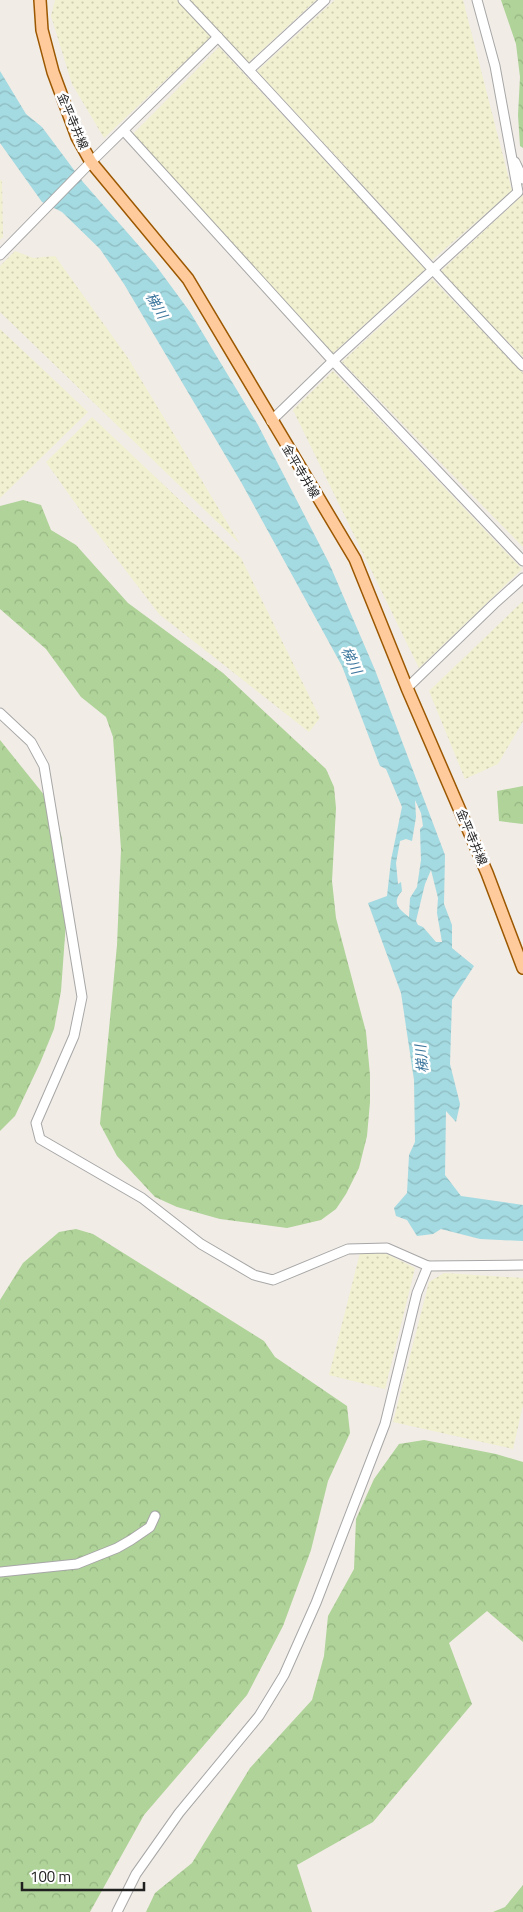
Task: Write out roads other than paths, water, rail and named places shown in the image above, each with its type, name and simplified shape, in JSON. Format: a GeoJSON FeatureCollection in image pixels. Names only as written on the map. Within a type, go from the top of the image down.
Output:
{"type":"FeatureCollection","features":[{"type":"Feature","properties":{"kind":"main road","name":"金平寺井線"},"geometry":{"type":"LineString","coordinates":[[40,0],[42,30],[54,72],[78,137],[91,162],[188,279],[271,422],[355,560],[407,688],[487,873],[523,968]]}},
{"type":"Feature","properties":{"kind":"street"},"geometry":{"type":"LineString","coordinates":[[183,0],[523,366]]}},
{"type":"Feature","properties":{"kind":"street"},"geometry":{"type":"LineString","coordinates":[[249,70],[325,0]]}},
{"type":"Feature","properties":{"kind":"street"},"geometry":{"type":"LineString","coordinates":[[271,422],[333,361],[518,192],[495,66],[477,0]]}},
{"type":"Feature","properties":{"kind":"street"},"geometry":{"type":"LineString","coordinates":[[0,255],[218,37]]}},
{"type":"Feature","properties":{"kind":"street"},"geometry":{"type":"LineString","coordinates":[[124,131],[333,361],[523,561]]}},
{"type":"Feature","properties":{"kind":"street"},"geometry":{"type":"LineString","coordinates":[[510,153],[523,180]]}},
{"type":"Feature","properties":{"kind":"street"},"geometry":{"type":"LineString","coordinates":[[407,688],[523,578]]}},
{"type":"Feature","properties":{"kind":"street"},"geometry":{"type":"LineString","coordinates":[[0,713],[31,742],[44,766],[82,997],[74,1036],[36,1122],[40,1139],[142,1198],[201,1244],[254,1274],[274,1280],[348,1248],[386,1248],[428,1266],[523,1265]]}},
{"type":"Feature","properties":{"kind":"street"},"geometry":{"type":"LineString","coordinates":[[117,1912],[136,1874],[179,1813],[259,1716],[284,1675],[316,1603],[385,1424],[417,1293],[428,1266]]}},
{"type":"Feature","properties":{"kind":"street"},"geometry":{"type":"LineString","coordinates":[[0,1572],[77,1564],[131,1540],[150,1527],[155,1516]]}},
{"type":"Feature","properties":{"kind":"water","name":"梯川"},"geometry":{"type":"Polygon","coordinates":[[[0,71],[26,114],[42,127],[83,182],[154,263],[190,312],[258,425],[329,563],[375,670],[445,855],[444,904],[452,925],[452,948],[474,966],[452,1000],[450,1064],[460,1104],[456,1122],[446,1111],[445,1175],[461,1196],[523,1205],[523,1241],[480,1239],[441,1229],[433,1234],[417,1236],[407,1220],[396,1216],[394,1208],[407,1193],[409,1155],[415,1142],[414,1080],[401,993],[368,903],[387,896],[391,860],[402,807],[386,769],[380,766],[342,666],[241,482],[124,284],[100,249],[62,212],[42,202],[0,143],[0,71]],[[415,800],[416,817],[412,841],[406,839],[400,841],[396,863],[398,884],[401,882],[402,891],[397,902],[399,908],[409,917],[410,898],[417,887],[421,860],[420,829],[423,826],[421,813],[415,800]],[[431,870],[425,884],[416,921],[436,942],[442,942],[437,913],[438,898],[431,870]]]}}]}
